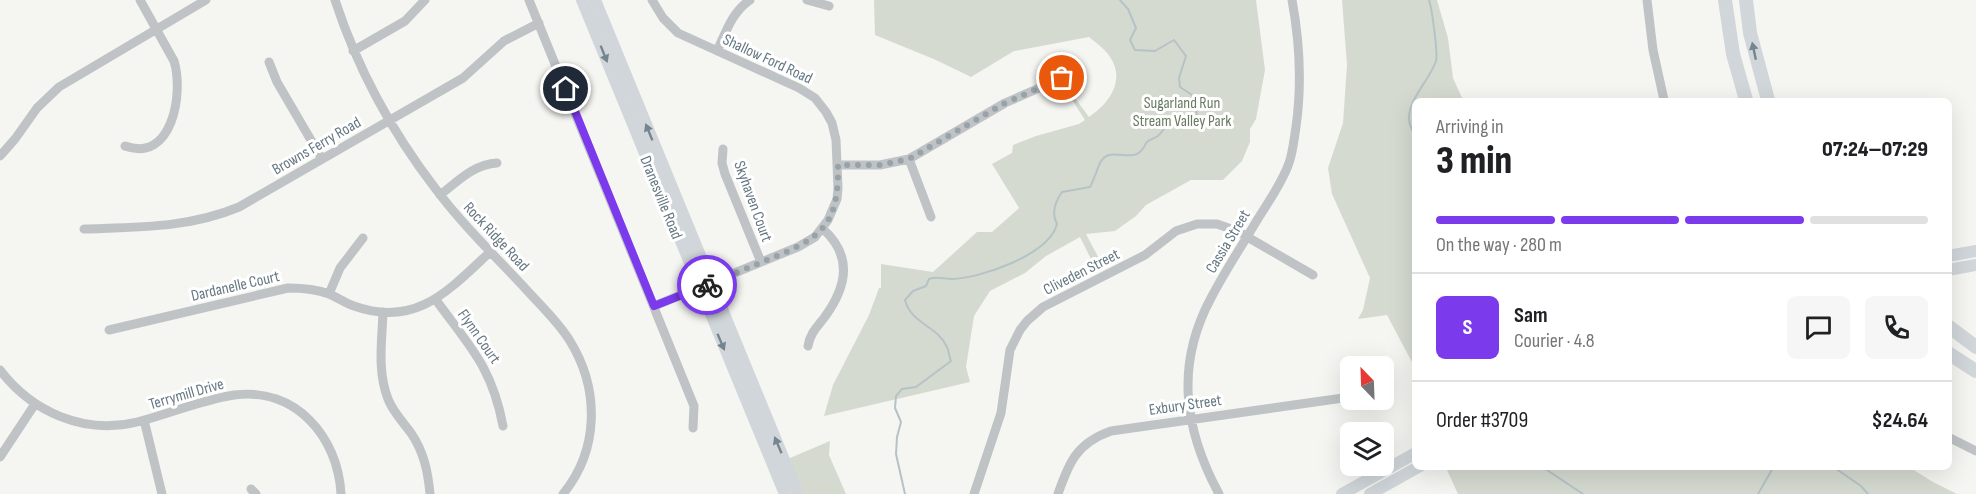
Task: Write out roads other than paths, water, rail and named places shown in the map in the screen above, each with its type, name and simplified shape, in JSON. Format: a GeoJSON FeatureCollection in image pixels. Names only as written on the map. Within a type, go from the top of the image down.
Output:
{"type":"FeatureCollection","features":[{"type":"Feature","properties":{"kind":"highway"},"geometry":{"type":"LineString","coordinates":[[1725,0],[1732,54],[1745,98]]}},
{"type":"Feature","properties":{"kind":"highway"},"geometry":{"type":"LineString","coordinates":[[1746,0],[1756,62],[1767,98]]}},
{"type":"Feature","properties":{"kind":"highway"},"geometry":{"type":"LineString","coordinates":[[1952,329],[1976,347]]}},
{"type":"Feature","properties":{"kind":"highway"},"geometry":{"type":"LineString","coordinates":[[1952,356],[1976,371]]}},
{"type":"Feature","properties":{"kind":"main road","name":"Dranesville Road"},"geometry":{"type":"LineString","coordinates":[[582,0],[704,286],[798,494]]}},
{"type":"Feature","properties":{"kind":"main road","name":"Dranesville Road"},"geometry":{"type":"LineString","coordinates":[[595,0],[784,494]]}},
{"type":"Feature","properties":{"kind":"main road"},"geometry":{"type":"LineString","coordinates":[[1952,255],[1976,251]]}},
{"type":"Feature","properties":{"kind":"main road"},"geometry":{"type":"LineString","coordinates":[[1952,269],[1976,265]]}},
{"type":"Feature","properties":{"kind":"main road"},"geometry":{"type":"LineString","coordinates":[[1342,494],[1412,455]]}},
{"type":"Feature","properties":{"kind":"main road"},"geometry":{"type":"LineString","coordinates":[[1370,494],[1413,470]]}},
{"type":"Feature","properties":{"kind":"street"},"geometry":{"type":"LineString","coordinates":[[125,146],[146,148],[157,142],[169,126],[177,103],[177,72],[169,50],[140,0]]}},
{"type":"Feature","properties":{"kind":"street"},"geometry":{"type":"LineString","coordinates":[[0,156],[15,140],[37,108],[59,87],[206,0]]}},
{"type":"Feature","properties":{"kind":"street","name":"Rock Ridge Road"},"geometry":{"type":"LineString","coordinates":[[335,0],[353,51],[411,154],[440,195],[564,331],[584,370],[592,413],[590,440],[579,472],[563,494]]}},
{"type":"Feature","properties":{"kind":"street"},"geometry":{"type":"LineString","coordinates":[[353,51],[405,21],[425,0]]}},
{"type":"Feature","properties":{"kind":"street"},"geometry":{"type":"LineString","coordinates":[[529,0],[694,406],[696,414],[693,428]]}},
{"type":"Feature","properties":{"kind":"street","name":"Shallow Ford Road"},"geometry":{"type":"LineString","coordinates":[[652,0],[663,18],[678,33],[799,88],[815,98],[832,123],[838,165],[837,199],[823,229],[814,237],[798,247],[654,306]]}},
{"type":"Feature","properties":{"kind":"street"},"geometry":{"type":"LineString","coordinates":[[717,51],[737,11],[750,0]]}},
{"type":"Feature","properties":{"kind":"street"},"geometry":{"type":"LineString","coordinates":[[807,0],[829,6]]}},
{"type":"Feature","properties":{"kind":"street","name":"Cassia Street"},"geometry":{"type":"LineString","coordinates":[[1219,494],[1199,453],[1190,419],[1188,382],[1190,363],[1198,327],[1211,297],[1284,175],[1293,149],[1300,80],[1299,47],[1292,0]]}},
{"type":"Feature","properties":{"kind":"street"},"geometry":{"type":"LineString","coordinates":[[1647,0],[1653,50],[1664,98]]}},
{"type":"Feature","properties":{"kind":"street","name":"Browns Ferry Road"},"geometry":{"type":"LineString","coordinates":[[84,229],[175,225],[207,219],[239,207],[463,78],[504,41],[539,23]]}},
{"type":"Feature","properties":{"kind":"street"},"geometry":{"type":"LineString","coordinates":[[269,62],[277,82],[322,159]]}},
{"type":"Feature","properties":{"kind":"street"},"geometry":{"type":"LineString","coordinates":[[838,165],[880,165],[909,159],[1005,103],[1062,78]]}},
{"type":"Feature","properties":{"kind":"street","name":"Skyhaven Court"},"geometry":{"type":"LineString","coordinates":[[723,149],[722,163],[725,174],[761,262]]}},
{"type":"Feature","properties":{"kind":"street"},"geometry":{"type":"LineString","coordinates":[[909,159],[931,217]]}},
{"type":"Feature","properties":{"kind":"street"},"geometry":{"type":"LineString","coordinates":[[440,195],[474,169],[489,163],[497,163]]}},
{"type":"Feature","properties":{"kind":"street","name":"Cliveden Street"},"geometry":{"type":"LineString","coordinates":[[974,494],[1001,412],[1010,350],[1020,330],[1043,307],[1145,255],[1167,236],[1197,224],[1217,224],[1237,231],[1313,275]]}},
{"type":"Feature","properties":{"kind":"street"},"geometry":{"type":"LineString","coordinates":[[808,346],[812,331],[836,298],[843,276],[840,248],[823,229]]}},
{"type":"Feature","properties":{"kind":"street"},"geometry":{"type":"LineString","coordinates":[[329,294],[340,268],[363,238]]}},
{"type":"Feature","properties":{"kind":"street","name":"Dardanelle Court"},"geometry":{"type":"LineString","coordinates":[[109,330],[288,288],[314,290],[357,307],[383,312],[412,309],[436,300],[490,252]]}},
{"type":"Feature","properties":{"kind":"street","name":"Flynn Court"},"geometry":{"type":"LineString","coordinates":[[436,300],[467,340],[484,367],[495,391],[503,426]]}},
{"type":"Feature","properties":{"kind":"street"},"geometry":{"type":"LineString","coordinates":[[383,312],[381,357],[386,392],[393,410],[412,435],[423,456],[429,477],[430,494]]}},
{"type":"Feature","properties":{"kind":"street","name":"Terrymill Drive"},"geometry":{"type":"LineString","coordinates":[[0,370],[19,391],[35,404],[65,419],[88,424],[117,426],[234,395],[259,395],[281,401],[309,419],[325,437],[335,459],[341,494]]}},
{"type":"Feature","properties":{"kind":"street","name":"Exbury Street"},"geometry":{"type":"LineString","coordinates":[[1059,494],[1071,462],[1083,447],[1111,431],[1340,398]]}},
{"type":"Feature","properties":{"kind":"street"},"geometry":{"type":"LineString","coordinates":[[0,457],[35,404]]}},
{"type":"Feature","properties":{"kind":"street"},"geometry":{"type":"LineString","coordinates":[[144,420],[162,494]]}},
{"type":"Feature","properties":{"kind":"street"},"geometry":{"type":"LineString","coordinates":[[1952,439],[1976,451]]}},
{"type":"Feature","properties":{"kind":"waterway"},"geometry":{"type":"LineString","coordinates":[[905,494],[896,454],[901,422],[895,408],[896,396],[902,389],[916,387],[951,361],[943,340],[913,315],[905,300],[913,291],[926,286],[929,279],[965,278],[996,269],[1028,255],[1041,246],[1057,224],[1054,216],[1055,208],[1062,192],[1090,187],[1105,157],[1113,154],[1137,154],[1147,142],[1158,136],[1174,119],[1182,116],[1190,120],[1196,119],[1197,109],[1192,95],[1180,87],[1179,78],[1186,56],[1174,40],[1155,51],[1135,50],[1130,40],[1136,28],[1128,9],[1120,0]]}},
{"type":"Feature","properties":{"kind":"waterway"},"geometry":{"type":"LineString","coordinates":[[1415,98],[1436,61],[1429,0]]}},
{"type":"Feature","properties":{"kind":"waterway"},"geometry":{"type":"LineString","coordinates":[[1412,104],[1409,115],[1412,128]]}},
{"type":"Feature","properties":{"kind":"waterway"},"geometry":{"type":"LineString","coordinates":[[1547,470],[1583,494]]}},
{"type":"Feature","properties":{"kind":"waterway"},"geometry":{"type":"LineString","coordinates":[[1758,494],[1772,470]]}},
{"type":"Feature","properties":{"kind":"waterway"},"geometry":{"type":"LineString","coordinates":[[1838,470],[1861,486],[1868,494]]}},
{"type":"Feature","properties":{"kind":"park label","name":"Sugarland Run Stream Valley Park"},"geometry":{"type":"Point","coordinates":[1182,111]}}]}
